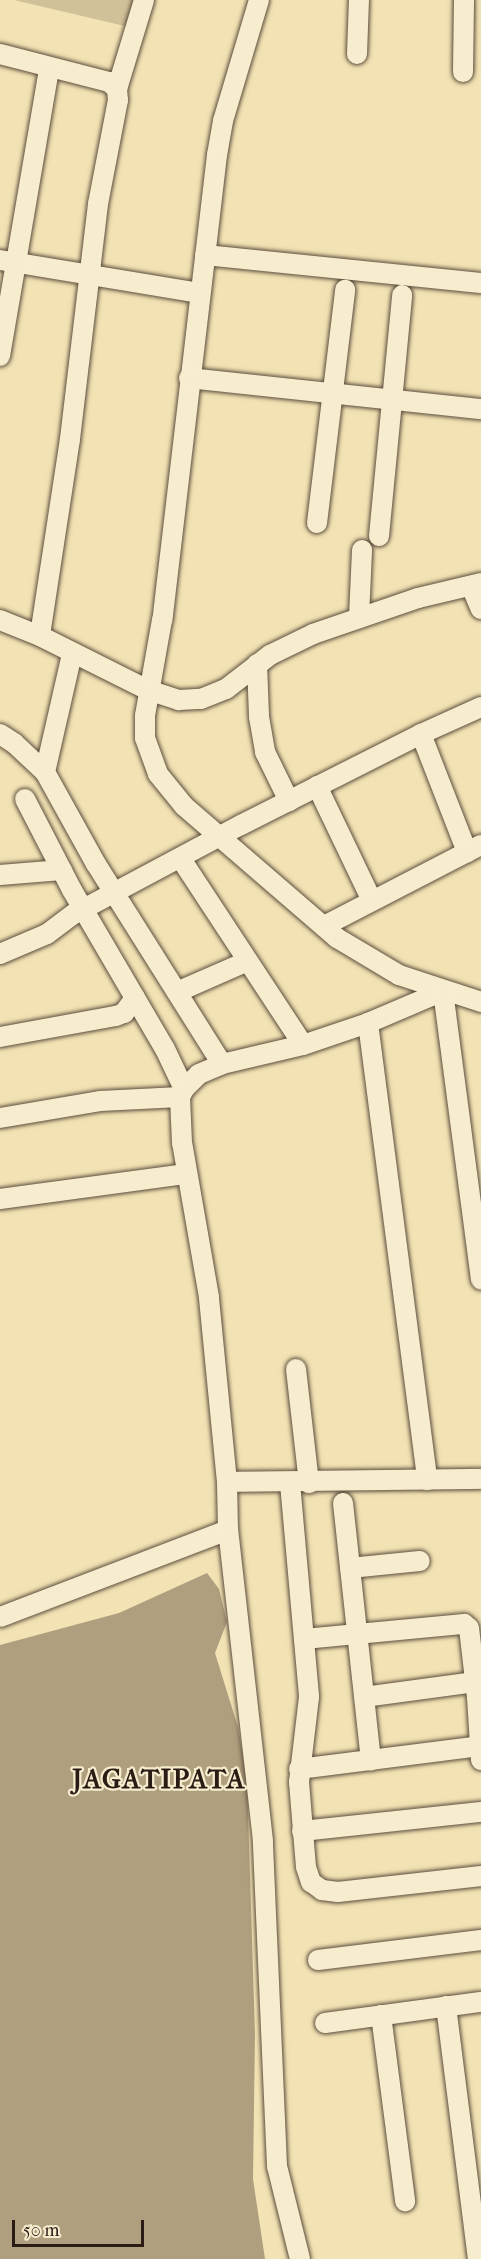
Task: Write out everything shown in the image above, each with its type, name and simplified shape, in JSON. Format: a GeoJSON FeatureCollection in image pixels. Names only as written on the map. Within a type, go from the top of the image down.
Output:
{"type":"FeatureCollection","features":[{"type":"Feature","properties":{"kind":"street"},"geometry":{"type":"LineString","coordinates":[[40,636],[68,461],[89,275],[118,100],[117,88],[144,0]]}},
{"type":"Feature","properties":{"kind":"street"},"geometry":{"type":"LineString","coordinates":[[259,0],[223,121],[189,378],[162,620],[148,690],[145,738],[158,774],[184,806],[218,838],[337,938],[399,975],[443,992],[481,1002]]}},
{"type":"Feature","properties":{"kind":"street"},"geometry":{"type":"LineString","coordinates":[[357,54],[359,0]]}},
{"type":"Feature","properties":{"kind":"street"},"geometry":{"type":"LineString","coordinates":[[463,72],[464,0]]}},
{"type":"Feature","properties":{"kind":"street"},"geometry":{"type":"LineString","coordinates":[[0,54],[109,82],[117,88]]}},
{"type":"Feature","properties":{"kind":"street"},"geometry":{"type":"LineString","coordinates":[[0,356],[8,262],[49,68]]}},
{"type":"Feature","properties":{"kind":"street"},"geometry":{"type":"LineString","coordinates":[[205,255],[481,283]]}},
{"type":"Feature","properties":{"kind":"street"},"geometry":{"type":"LineString","coordinates":[[8,262],[200,292]]}},
{"type":"Feature","properties":{"kind":"street"},"geometry":{"type":"LineString","coordinates":[[317,523],[345,290]]}},
{"type":"Feature","properties":{"kind":"street"},"geometry":{"type":"LineString","coordinates":[[378,536],[402,295]]}},
{"type":"Feature","properties":{"kind":"street"},"geometry":{"type":"LineString","coordinates":[[189,378],[481,409]]}},
{"type":"Feature","properties":{"kind":"street"},"geometry":{"type":"LineString","coordinates":[[359,617],[362,550]]}},
{"type":"Feature","properties":{"kind":"street"},"geometry":{"type":"LineString","coordinates":[[0,620],[40,636],[148,690],[179,700],[201,699],[226,689],[258,664],[314,634],[418,598],[476,585],[481,609]]}},
{"type":"Feature","properties":{"kind":"street"},"geometry":{"type":"LineString","coordinates":[[45,772],[72,654]]}},
{"type":"Feature","properties":{"kind":"street"},"geometry":{"type":"LineString","coordinates":[[258,664],[259,717],[265,752],[289,801]]}},
{"type":"Feature","properties":{"kind":"street"},"geometry":{"type":"LineString","coordinates":[[0,954],[46,934],[84,909],[316,786],[481,707]]}},
{"type":"Feature","properties":{"kind":"street"},"geometry":{"type":"LineString","coordinates":[[0,734],[14,743],[45,772],[114,894],[222,1064]]}},
{"type":"Feature","properties":{"kind":"street"},"geometry":{"type":"LineString","coordinates":[[324,926],[474,848],[421,734]]}},
{"type":"Feature","properties":{"kind":"street"},"geometry":{"type":"LineString","coordinates":[[316,786],[372,901]]}},
{"type":"Feature","properties":{"kind":"street"},"geometry":{"type":"LineString","coordinates":[[25,799],[62,870],[135,998],[182,1093],[186,1174],[209,1297],[227,1482],[228,1530],[263,1841],[277,2166],[300,2259]]}},
{"type":"Feature","properties":{"kind":"street"},"geometry":{"type":"LineString","coordinates":[[181,859],[303,1045]]}},
{"type":"Feature","properties":{"kind":"street"},"geometry":{"type":"LineString","coordinates":[[0,875],[62,870]]}},
{"type":"Feature","properties":{"kind":"street"},"geometry":{"type":"LineString","coordinates":[[177,992],[248,961]]}},
{"type":"Feature","properties":{"kind":"street"},"geometry":{"type":"LineString","coordinates":[[0,1118],[100,1101],[182,1093],[199,1074],[222,1064],[303,1045],[368,1023],[443,992]]}},
{"type":"Feature","properties":{"kind":"street"},"geometry":{"type":"LineString","coordinates":[[443,992],[481,1280]]}},
{"type":"Feature","properties":{"kind":"street"},"geometry":{"type":"LineString","coordinates":[[0,1037],[116,1016],[124,1013],[135,998]]}},
{"type":"Feature","properties":{"kind":"street"},"geometry":{"type":"LineString","coordinates":[[368,1023],[427,1480]]}},
{"type":"Feature","properties":{"kind":"street"},"geometry":{"type":"LineString","coordinates":[[0,1199],[186,1174]]}},
{"type":"Feature","properties":{"kind":"street"},"geometry":{"type":"LineString","coordinates":[[296,1369],[304,1639],[309,1697],[299,1769],[302,1831],[306,1867],[311,1882],[322,1890],[338,1892],[481,1876]]}},
{"type":"Feature","properties":{"kind":"street"},"geometry":{"type":"LineString","coordinates":[[227,1482],[299,1483],[481,1479]]}},
{"type":"Feature","properties":{"kind":"street"},"geometry":{"type":"LineString","coordinates":[[344,1503],[371,1760]]}},
{"type":"Feature","properties":{"kind":"street"},"geometry":{"type":"LineString","coordinates":[[0,1617],[228,1530]]}},
{"type":"Feature","properties":{"kind":"street"},"geometry":{"type":"LineString","coordinates":[[350,1568],[420,1561]]}},
{"type":"Feature","properties":{"kind":"street"},"geometry":{"type":"LineString","coordinates":[[299,1769],[371,1760],[480,1753],[478,1691],[469,1628],[464,1624],[304,1639]]}},
{"type":"Feature","properties":{"kind":"street"},"geometry":{"type":"LineString","coordinates":[[364,1696],[478,1691]]}},
{"type":"Feature","properties":{"kind":"street"},"geometry":{"type":"LineString","coordinates":[[302,1831],[481,1812]]}},
{"type":"Feature","properties":{"kind":"street"},"geometry":{"type":"LineString","coordinates":[[318,1960],[481,1940]]}},
{"type":"Feature","properties":{"kind":"street"},"geometry":{"type":"LineString","coordinates":[[325,2023],[481,2002]]}},
{"type":"Feature","properties":{"kind":"street"},"geometry":{"type":"LineString","coordinates":[[446,2006],[478,2259]]}},
{"type":"Feature","properties":{"kind":"street"},"geometry":{"type":"LineString","coordinates":[[381,2015],[405,2201]]}},
{"type":"Feature","properties":{"kind":"shaded area"},"geometry":{"type":"Polygon","coordinates":[[[14,0],[137,0],[133,28],[14,0]]]}},
{"type":"Feature","properties":{"kind":"shaded area"},"geometry":{"type":"Polygon","coordinates":[[[207,1573],[219,1589],[227,1622],[215,1653],[238,1727],[247,1781],[255,2034],[253,2179],[265,2259],[0,2259],[0,1645],[119,1613],[207,1573]]]}},
{"type":"Feature","properties":{"kind":"district","name":"JAGATIPATA"},"geometry":{"type":"Point","coordinates":[159,1780]}}]}
